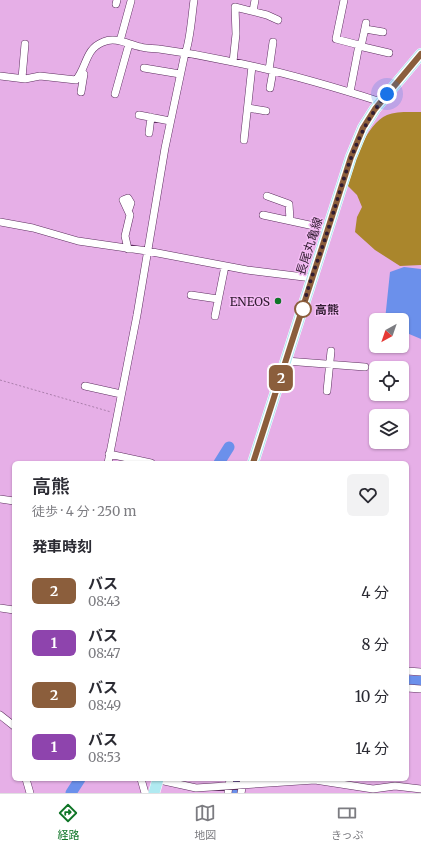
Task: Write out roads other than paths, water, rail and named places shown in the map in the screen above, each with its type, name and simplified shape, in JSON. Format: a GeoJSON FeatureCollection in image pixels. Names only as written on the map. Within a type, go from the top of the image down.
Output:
{"type":"FeatureCollection","features":[{"type":"Feature","properties":{"kind":"main road","name":"長尾丸亀線"},"geometry":{"type":"LineString","coordinates":[[254,461],[351,157],[363,128],[381,102],[421,54]]}},
{"type":"Feature","properties":{"kind":"main road"},"geometry":{"type":"LineString","coordinates":[[154,793],[157,781]]}},
{"type":"Feature","properties":{"kind":"street"},"geometry":{"type":"LineString","coordinates":[[108,461],[170,121],[185,53],[188,48],[190,20],[194,0]]}},
{"type":"Feature","properties":{"kind":"street"},"geometry":{"type":"LineString","coordinates":[[253,11],[255,0]]}},
{"type":"Feature","properties":{"kind":"street"},"geometry":{"type":"LineString","coordinates":[[344,0],[336,39],[389,53]]}},
{"type":"Feature","properties":{"kind":"street"},"geometry":{"type":"LineString","coordinates":[[120,41],[132,1]]}},
{"type":"Feature","properties":{"kind":"street"},"geometry":{"type":"LineString","coordinates":[[233,62],[236,34],[235,7],[253,11],[278,20]]}},
{"type":"Feature","properties":{"kind":"street"},"geometry":{"type":"LineString","coordinates":[[350,92],[359,46],[362,42],[366,26],[383,32]]}},
{"type":"Feature","properties":{"kind":"street"},"geometry":{"type":"LineString","coordinates":[[0,76],[22,78],[40,76],[76,80],[82,72],[86,57],[94,47],[103,41],[112,40],[141,48],[185,53],[271,70],[381,102]]}},
{"type":"Feature","properties":{"kind":"street"},"geometry":{"type":"LineString","coordinates":[[270,88],[274,42]]}},
{"type":"Feature","properties":{"kind":"street"},"geometry":{"type":"LineString","coordinates":[[22,78],[25,44]]}},
{"type":"Feature","properties":{"kind":"street"},"geometry":{"type":"LineString","coordinates":[[115,94],[129,44]]}},
{"type":"Feature","properties":{"kind":"street"},"geometry":{"type":"LineString","coordinates":[[244,140],[252,66]]}},
{"type":"Feature","properties":{"kind":"street"},"geometry":{"type":"LineString","coordinates":[[144,68],[180,74]]}},
{"type":"Feature","properties":{"kind":"street"},"geometry":{"type":"LineString","coordinates":[[81,92],[84,74],[82,72]]}},
{"type":"Feature","properties":{"kind":"street"},"geometry":{"type":"LineString","coordinates":[[248,108],[266,111]]}},
{"type":"Feature","properties":{"kind":"street"},"geometry":{"type":"LineString","coordinates":[[139,115],[170,121]]}},
{"type":"Feature","properties":{"kind":"street"},"geometry":{"type":"LineString","coordinates":[[149,133],[151,117]]}},
{"type":"Feature","properties":{"kind":"street"},"geometry":{"type":"LineString","coordinates":[[267,196],[289,204],[290,220]]}},
{"type":"Feature","properties":{"kind":"street"},"geometry":{"type":"LineString","coordinates":[[128,249],[125,236],[130,215],[129,209]]}},
{"type":"Feature","properties":{"kind":"street"},"geometry":{"type":"LineString","coordinates":[[263,215],[328,229]]}},
{"type":"Feature","properties":{"kind":"street"},"geometry":{"type":"LineString","coordinates":[[0,222],[33,228],[78,241],[147,251],[225,266],[312,278]]}},
{"type":"Feature","properties":{"kind":"street"},"geometry":{"type":"LineString","coordinates":[[215,316],[225,266]]}},
{"type":"Feature","properties":{"kind":"street"},"geometry":{"type":"LineString","coordinates":[[191,295],[218,299]]}},
{"type":"Feature","properties":{"kind":"street"},"geometry":{"type":"LineString","coordinates":[[327,391],[331,351]]}},
{"type":"Feature","properties":{"kind":"street"},"geometry":{"type":"LineString","coordinates":[[286,361],[330,363],[365,367]]}},
{"type":"Feature","properties":{"kind":"street"},"geometry":{"type":"LineString","coordinates":[[85,386],[121,394]]}},
{"type":"Feature","properties":{"kind":"street"},"geometry":{"type":"LineString","coordinates":[[109,454],[142,461]]}},
{"type":"Feature","properties":{"kind":"street"},"geometry":{"type":"LineString","coordinates":[[0,499],[12,500]]}},
{"type":"Feature","properties":{"kind":"street"},"geometry":{"type":"LineString","coordinates":[[0,608],[12,610]]}},
{"type":"Feature","properties":{"kind":"street"},"geometry":{"type":"LineString","coordinates":[[409,671],[421,672]]}},
{"type":"Feature","properties":{"kind":"street"},"geometry":{"type":"LineString","coordinates":[[409,688],[421,689]]}},
{"type":"Feature","properties":{"kind":"street"},"geometry":{"type":"LineString","coordinates":[[0,715],[12,724]]}},
{"type":"Feature","properties":{"kind":"street"},"geometry":{"type":"LineString","coordinates":[[27,781],[30,793]]}},
{"type":"Feature","properties":{"kind":"street"},"geometry":{"type":"LineString","coordinates":[[142,781],[146,793]]}},
{"type":"Feature","properties":{"kind":"street"},"geometry":{"type":"LineString","coordinates":[[166,781],[196,788],[242,786],[291,781]]}},
{"type":"Feature","properties":{"kind":"street"},"geometry":{"type":"LineString","coordinates":[[343,781],[374,789],[395,786],[421,789]]}},
{"type":"Feature","properties":{"kind":"water"},"geometry":{"type":"Polygon","coordinates":[[[404,267],[421,269],[421,339],[409,334],[409,313],[386,313],[390,272],[404,267]]]}},
{"type":"Feature","properties":{"kind":"waterway"},"geometry":{"type":"LineString","coordinates":[[220,461],[229,447]]}},
{"type":"Feature","properties":{"kind":"waterway"},"geometry":{"type":"LineString","coordinates":[[409,681],[421,681]]}},
{"type":"Feature","properties":{"kind":"waterway"},"geometry":{"type":"LineString","coordinates":[[71,793],[79,781]]}},
{"type":"Feature","properties":{"kind":"waterway"},"geometry":{"type":"LineString","coordinates":[[236,793],[239,781]]}},
{"type":"Feature","properties":{"kind":"place","name":"ENEOS"},"geometry":{"type":"Point","coordinates":[278,301]}},
{"type":"Feature","properties":{"kind":"place","name":"高熊"},"geometry":{"type":"Point","coordinates":[303,309]}}]}
